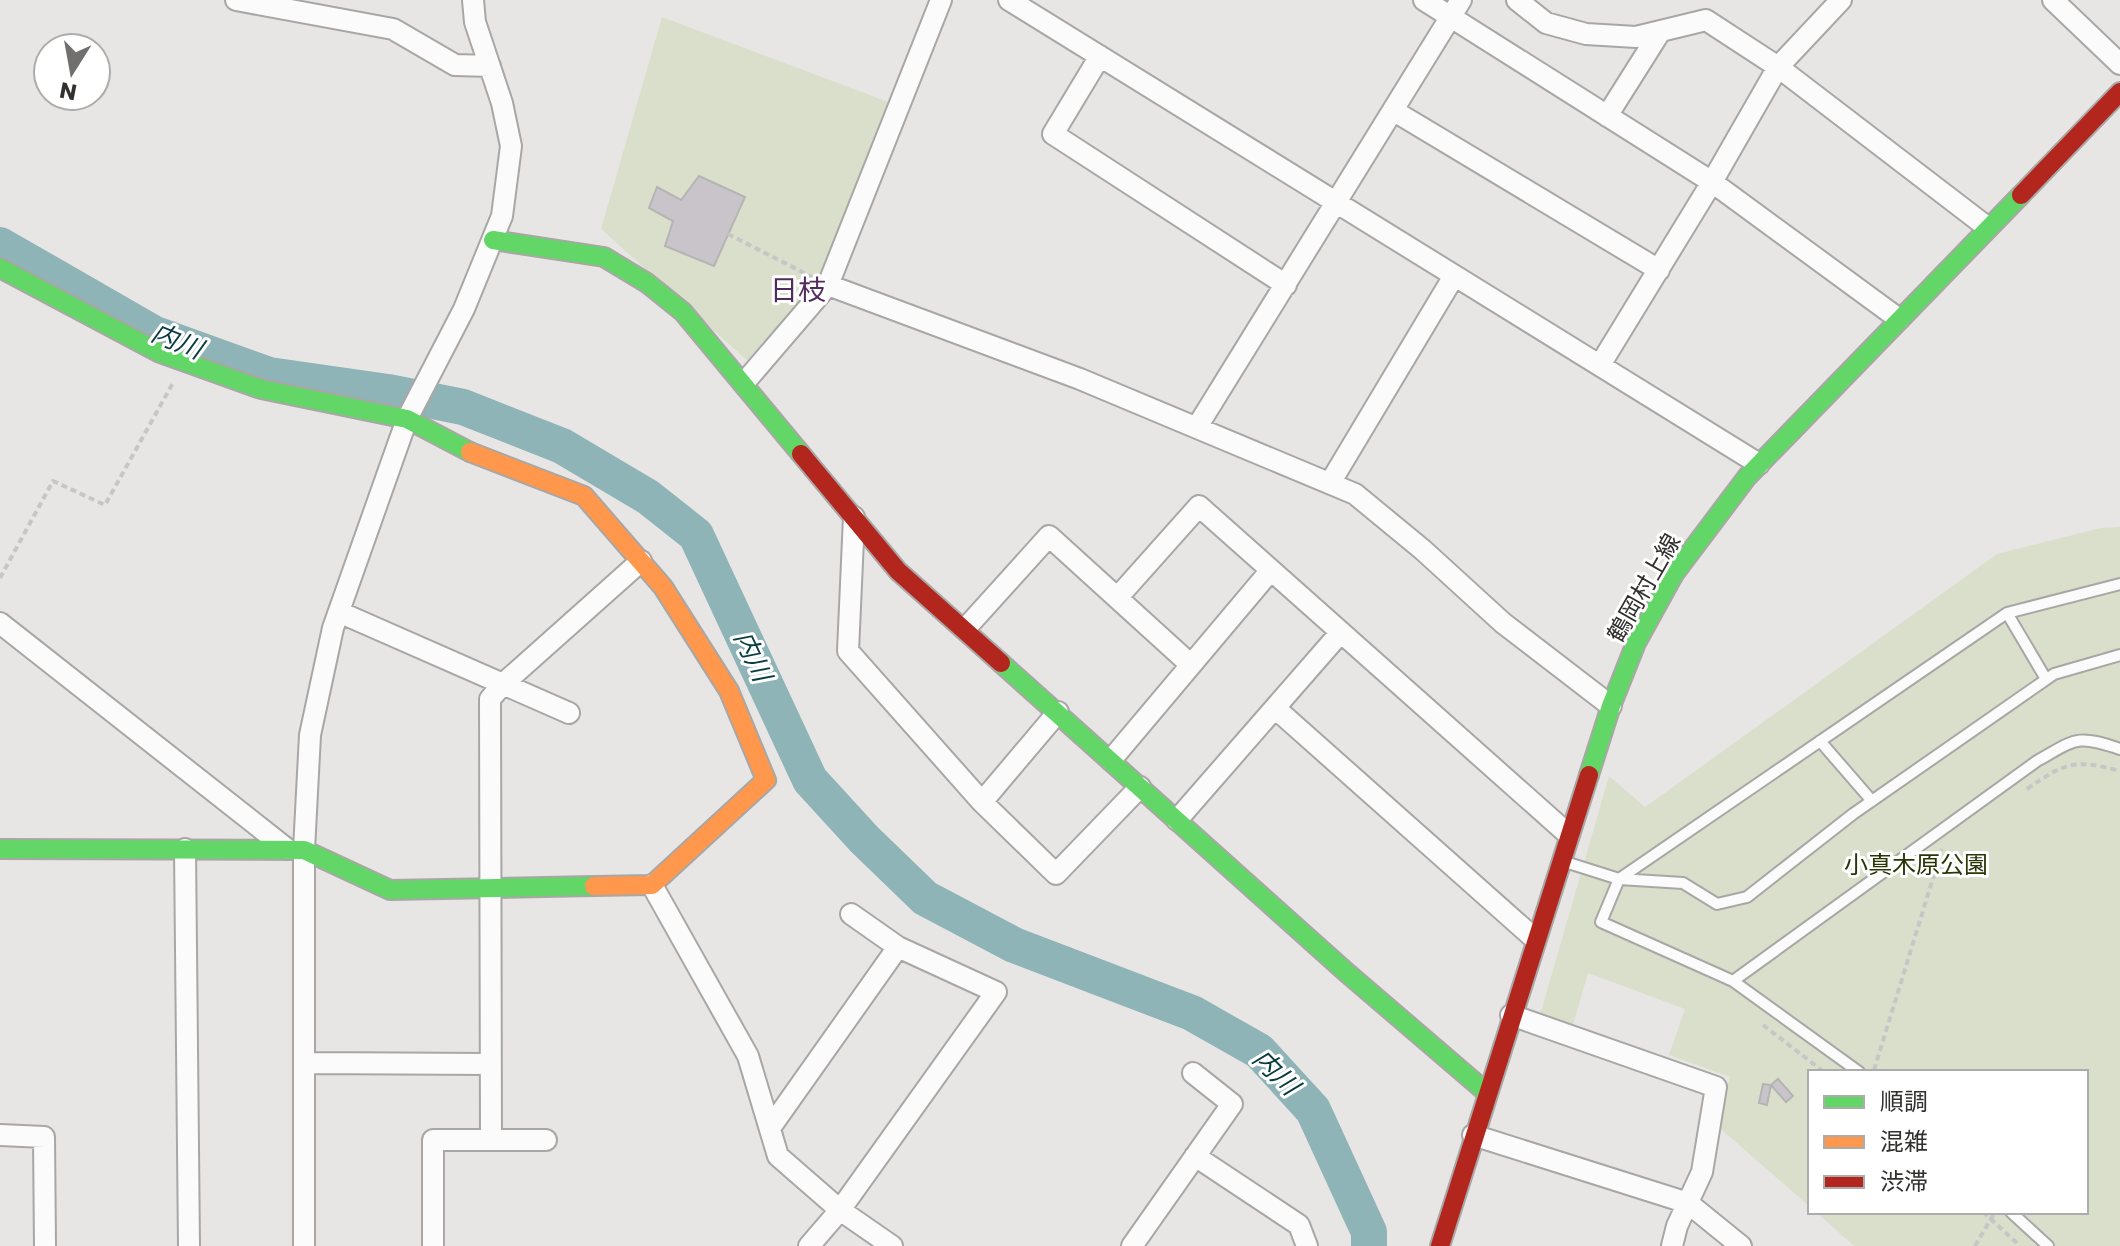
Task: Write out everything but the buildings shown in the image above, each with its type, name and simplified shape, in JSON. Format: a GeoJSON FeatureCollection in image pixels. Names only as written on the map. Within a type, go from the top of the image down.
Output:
{"type":"FeatureCollection","features":[{"type":"Feature","properties":{"kind":"street"},"geometry":{"type":"LineString","coordinates":[[236,0],[393,29],[455,65],[490,66]]}},
{"type":"Feature","properties":{"kind":"street"},"geometry":{"type":"LineString","coordinates":[[304,1246],[305,1063],[295,850],[310,735],[339,612],[407,419],[464,309],[502,216],[511,146],[502,103],[475,22],[473,0]]}},
{"type":"Feature","properties":{"kind":"street"},"geometry":{"type":"LineString","coordinates":[[744,383],[828,285],[941,0]]}},
{"type":"Feature","properties":{"kind":"street"},"geometry":{"type":"LineString","coordinates":[[1009,0],[1759,464]]}},
{"type":"Feature","properties":{"kind":"street"},"geometry":{"type":"LineString","coordinates":[[1424,0],[1456,9],[1607,116],[1712,182],[1899,319]]}},
{"type":"Feature","properties":{"kind":"street"},"geometry":{"type":"LineString","coordinates":[[1517,0],[1546,23],[1586,34],[1636,37],[1706,20],[1778,67],[1987,227]]}},
{"type":"Feature","properties":{"kind":"street"},"geometry":{"type":"LineString","coordinates":[[1600,365],[1778,67],[1841,0]]}},
{"type":"Feature","properties":{"kind":"street"},"geometry":{"type":"LineString","coordinates":[[2053,0],[2120,64]]}},
{"type":"Feature","properties":{"kind":"street"},"geometry":{"type":"LineString","coordinates":[[1197,427],[1456,9]]}},
{"type":"Feature","properties":{"kind":"street"},"geometry":{"type":"LineString","coordinates":[[1607,116],[1660,32]]}},
{"type":"Feature","properties":{"kind":"street"},"geometry":{"type":"LineString","coordinates":[[1100,56],[1053,134],[1286,285]]}},
{"type":"Feature","properties":{"kind":"street","name":"鶴岡村上線"},"geometry":{"type":"LineString","coordinates":[[1440,1246],[1486,1092],[1611,706],[1636,643],[1674,574],[1759,464],[2120,92]]}},
{"type":"Feature","properties":{"kind":"street"},"geometry":{"type":"LineString","coordinates":[[1394,111],[1659,270]]}},
{"type":"Feature","properties":{"kind":"street"},"geometry":{"type":"LineString","coordinates":[[493,240],[604,257],[647,283],[683,312],[898,571],[1346,972],[1486,1092]]}},
{"type":"Feature","properties":{"kind":"street"},"geometry":{"type":"LineString","coordinates":[[0,268],[184,363],[261,389],[407,419],[469,452],[584,496],[663,587],[729,691],[766,780],[652,885],[390,890],[295,850],[0,623]]}},
{"type":"Feature","properties":{"kind":"street"},"geometry":{"type":"LineString","coordinates":[[1330,483],[1454,276]]}},
{"type":"Feature","properties":{"kind":"street"},"geometry":{"type":"LineString","coordinates":[[828,285],[1197,427],[1355,494],[1423,550],[1503,623],[1611,706]]}},
{"type":"Feature","properties":{"kind":"street"},"geometry":{"type":"LineString","coordinates":[[1117,598],[1199,506],[1569,835]]}},
{"type":"Feature","properties":{"kind":"street"},"geometry":{"type":"LineString","coordinates":[[854,517],[848,651],[982,802],[1056,874],[1140,787]]}},
{"type":"Feature","properties":{"kind":"street"},"geometry":{"type":"LineString","coordinates":[[965,629],[1049,536],[1191,665]]}},
{"type":"Feature","properties":{"kind":"street"},"geometry":{"type":"LineString","coordinates":[[491,1140],[490,699],[641,561]]}},
{"type":"Feature","properties":{"kind":"street"},"geometry":{"type":"LineString","coordinates":[[1111,760],[1271,570]]}},
{"type":"Feature","properties":{"kind":"street"},"geometry":{"type":"LineString","coordinates":[[339,612],[569,713]]}},
{"type":"Feature","properties":{"kind":"street"},"geometry":{"type":"LineString","coordinates":[[1177,820],[1341,632]]}},
{"type":"Feature","properties":{"kind":"street"},"geometry":{"type":"LineString","coordinates":[[1275,708],[1535,939]]}},
{"type":"Feature","properties":{"kind":"street"},"geometry":{"type":"LineString","coordinates":[[982,802],[1058,712]]}},
{"type":"Feature","properties":{"kind":"street"},"geometry":{"type":"LineString","coordinates":[[0,849],[295,850]]}},
{"type":"Feature","properties":{"kind":"street"},"geometry":{"type":"LineString","coordinates":[[185,849],[189,1246]]}},
{"type":"Feature","properties":{"kind":"street"},"geometry":{"type":"LineString","coordinates":[[652,885],[748,1056],[778,1156],[840,1210],[892,1246]]}},
{"type":"Feature","properties":{"kind":"street"},"geometry":{"type":"LineString","coordinates":[[809,1246],[840,1210],[996,992],[898,947],[851,914]]}},
{"type":"Feature","properties":{"kind":"street"},"geometry":{"type":"LineString","coordinates":[[770,1128],[898,947]]}},
{"type":"Feature","properties":{"kind":"street"},"geometry":{"type":"LineString","coordinates":[[1511,1015],[1716,1087],[1702,1172],[1672,1246]]}},
{"type":"Feature","properties":{"kind":"street"},"geometry":{"type":"LineString","coordinates":[[305,1063],[490,1064]]}},
{"type":"Feature","properties":{"kind":"street"},"geometry":{"type":"LineString","coordinates":[[1132,1246],[1232,1104],[1193,1073]]}},
{"type":"Feature","properties":{"kind":"street"},"geometry":{"type":"LineString","coordinates":[[0,1135],[44,1137],[45,1246]]}},
{"type":"Feature","properties":{"kind":"street"},"geometry":{"type":"LineString","coordinates":[[1473,1135],[1688,1203],[1741,1246]]}},
{"type":"Feature","properties":{"kind":"street"},"geometry":{"type":"LineString","coordinates":[[433,1246],[433,1140],[546,1140]]}},
{"type":"Feature","properties":{"kind":"street"},"geometry":{"type":"LineString","coordinates":[[1195,1156],[1299,1225],[1307,1246]]}},
{"type":"Feature","properties":{"kind":"lane"},"geometry":{"type":"LineString","coordinates":[[1856,1070],[1733,981],[1601,922],[1619,879],[2007,613],[2120,584]]}},
{"type":"Feature","properties":{"kind":"lane"},"geometry":{"type":"LineString","coordinates":[[2007,613],[2046,679]]}},
{"type":"Feature","properties":{"kind":"lane"},"geometry":{"type":"LineString","coordinates":[[1562,861],[1619,879],[1683,883],[1717,904],[1747,897],[1872,801],[2046,679],[2120,655]]}},
{"type":"Feature","properties":{"kind":"lane"},"geometry":{"type":"LineString","coordinates":[[1733,981],[2037,761],[2077,739],[2120,749]]}},
{"type":"Feature","properties":{"kind":"lane"},"geometry":{"type":"LineString","coordinates":[[1820,741],[1872,801]]}},
{"type":"Feature","properties":{"kind":"lane"},"geometry":{"type":"LineString","coordinates":[[2013,1214],[2048,1246]]}},
{"type":"Feature","properties":{"kind":"path"},"geometry":{"type":"LineString","coordinates":[[728,234],[828,285]]}},
{"type":"Feature","properties":{"kind":"path"},"geometry":{"type":"LineString","coordinates":[[0,578],[53,481],[105,505],[184,363]]}},
{"type":"Feature","properties":{"kind":"path"},"geometry":{"type":"LineString","coordinates":[[2022,793],[2064,766],[2087,762],[2120,771]]}},
{"type":"Feature","properties":{"kind":"path"},"geometry":{"type":"LineString","coordinates":[[1875,1070],[1950,825]]}},
{"type":"Feature","properties":{"kind":"path"},"geometry":{"type":"LineString","coordinates":[[1763,1025],[1821,1070]]}},
{"type":"Feature","properties":{"kind":"path"},"geometry":{"type":"LineString","coordinates":[[1985,1214],[2020,1246]]}},
{"type":"Feature","properties":{"kind":"path"},"geometry":{"type":"LineString","coordinates":[[1975,1246],[1994,1214]]}},
{"type":"Feature","properties":{"kind":"green space"},"geometry":{"type":"Polygon","coordinates":[[[662,17],[891,103],[881,133],[875,135],[818,287],[778,327],[751,364],[601,229],[662,17]]]}},
{"type":"Feature","properties":{"kind":"green space","name":"小真木原公園"},"geometry":{"type":"Polygon","coordinates":[[[2120,527],[2120,1246],[1854,1246],[1818,1214],[2088,1214],[2088,1070],[1808,1070],[1808,1205],[1715,1124],[1730,1077],[1669,1055],[1685,1009],[1588,973],[1573,1025],[1540,1015],[1609,776],[1645,807],[1997,554],[2101,528],[2120,527]]]}},
{"type":"Feature","properties":{"kind":"waterway","name":"内川"},"geometry":{"type":"LineString","coordinates":[[0,245],[155,334],[269,375],[388,392],[463,407],[562,446],[648,497],[696,535],[810,780],[864,839],[925,898],[1014,945],[1192,1013],[1259,1051],[1313,1110],[1369,1232],[1369,1246]]}},
{"type":"Feature","properties":{"kind":"traffic: fast"},"geometry":{"type":"LineString","coordinates":[[1589,775],[1611,706],[1636,643],[1674,574],[1747,477],[2021,195]]}},
{"type":"Feature","properties":{"kind":"traffic: fast"},"geometry":{"type":"LineString","coordinates":[[493,240],[604,257],[647,283],[683,312],[801,454]]}},
{"type":"Feature","properties":{"kind":"traffic: fast"},"geometry":{"type":"LineString","coordinates":[[0,268],[160,353],[261,389],[407,419],[470,452]]}},
{"type":"Feature","properties":{"kind":"traffic: fast"},"geometry":{"type":"LineString","coordinates":[[1001,663],[1346,972],[1486,1092]]}},
{"type":"Feature","properties":{"kind":"traffic: fast"},"geometry":{"type":"LineString","coordinates":[[0,849],[304,850],[390,890],[594,886]]}},
{"type":"Feature","properties":{"kind":"traffic: slow"},"geometry":{"type":"LineString","coordinates":[[470,452],[584,496],[663,587],[729,691],[766,780],[652,885],[594,886]]}},
{"type":"Feature","properties":{"kind":"traffic: jam"},"geometry":{"type":"LineString","coordinates":[[2021,195],[2120,92]]}},
{"type":"Feature","properties":{"kind":"traffic: jam"},"geometry":{"type":"LineString","coordinates":[[801,454],[898,571],[1001,663]]}},
{"type":"Feature","properties":{"kind":"traffic: jam"},"geometry":{"type":"LineString","coordinates":[[1440,1246],[1589,775]]}},
{"type":"Feature","properties":{"kind":"district","name":"日枝"},"geometry":{"type":"Point","coordinates":[798,290]}}]}
